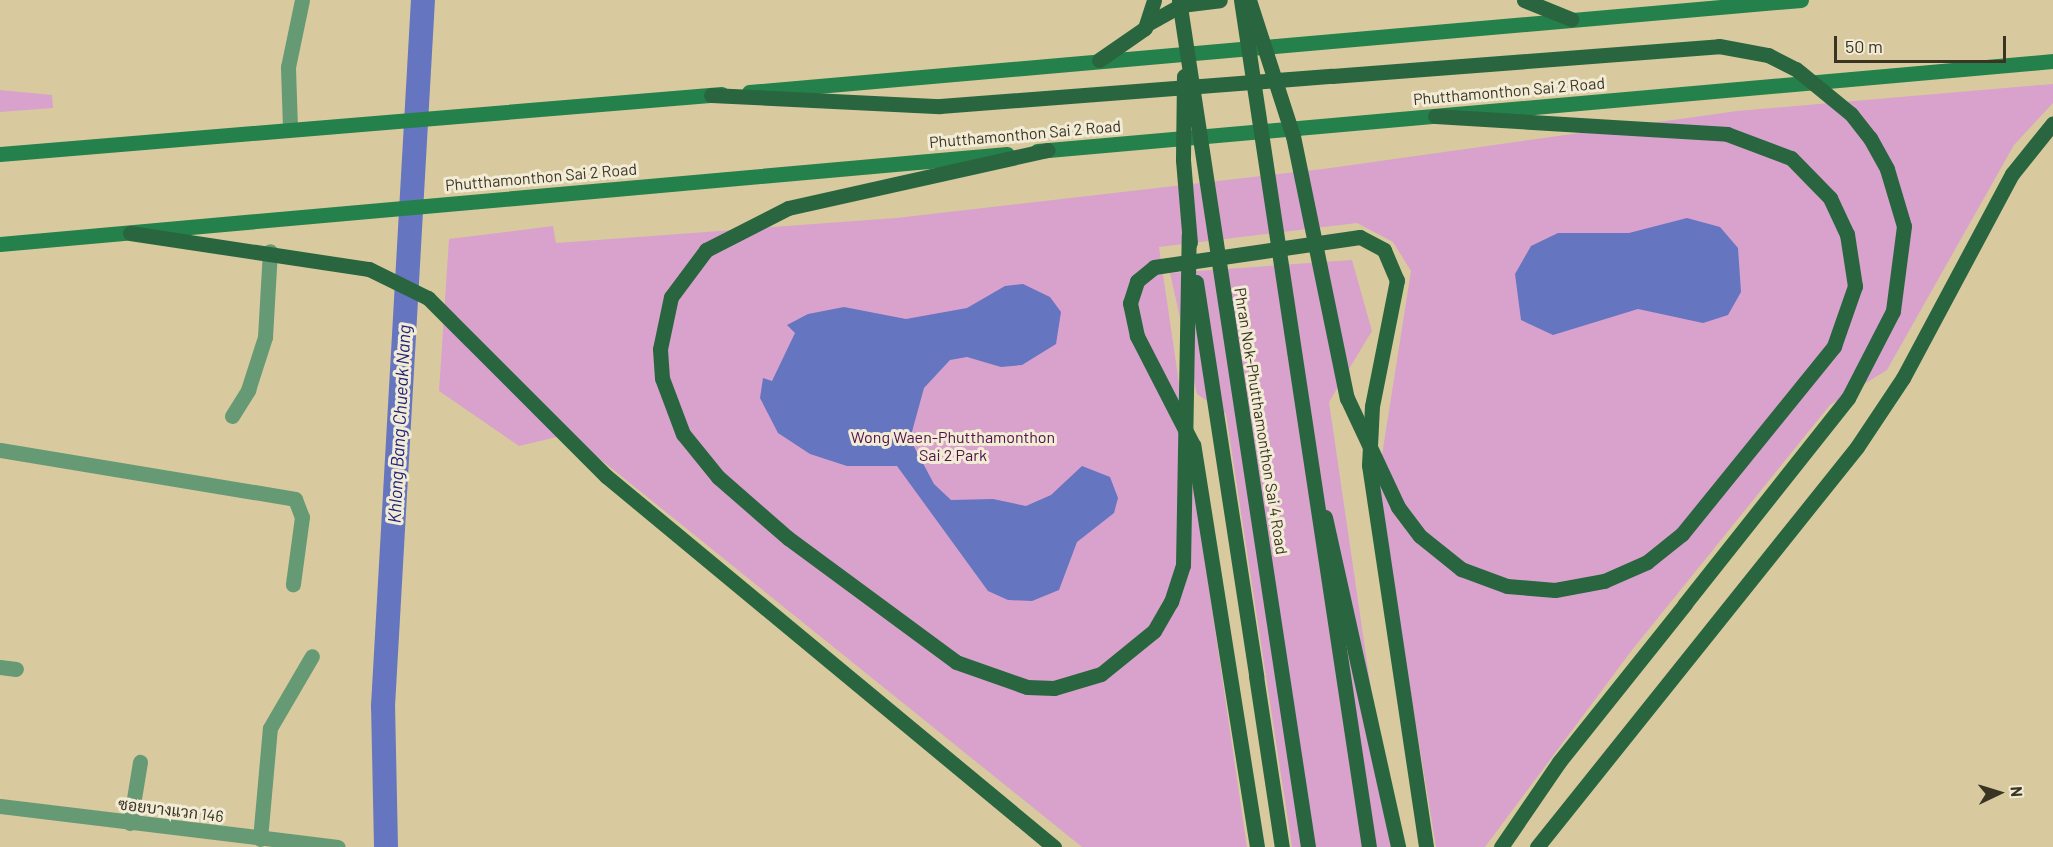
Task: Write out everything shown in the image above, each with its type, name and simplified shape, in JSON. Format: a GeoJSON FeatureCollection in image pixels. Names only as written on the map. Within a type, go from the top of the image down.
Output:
{"type":"FeatureCollection","features":[{"type":"Feature","properties":{"kind":"main road"},"geometry":{"type":"LineString","coordinates":[[1149,23],[1154,0]]}},
{"type":"Feature","properties":{"kind":"main road","name":"Phran Nok-Phutthamonthon Sai 4 Road"},"geometry":{"type":"LineString","coordinates":[[1179,0],[1308,847]]}},
{"type":"Feature","properties":{"kind":"main road"},"geometry":{"type":"LineString","coordinates":[[1100,60],[1136,38],[1149,23],[1181,5],[1220,0]]}},
{"type":"Feature","properties":{"kind":"main road"},"geometry":{"type":"LineString","coordinates":[[1241,0],[1369,847]]}},
{"type":"Feature","properties":{"kind":"main road"},"geometry":{"type":"LineString","coordinates":[[1249,0],[1293,136],[1347,398],[1398,507],[1420,536],[1461,569],[1507,586],[1555,590],[1604,581],[1647,562],[1682,534],[1834,346],[1854,286],[1847,234],[1830,198],[1791,158],[1727,134],[1435,116]]}},
{"type":"Feature","properties":{"kind":"main road"},"geometry":{"type":"LineString","coordinates":[[1524,0],[1571,19]]}},
{"type":"Feature","properties":{"kind":"main road"},"geometry":{"type":"LineString","coordinates":[[0,154],[391,120],[494,115],[1801,0]]}},
{"type":"Feature","properties":{"kind":"main road"},"geometry":{"type":"LineString","coordinates":[[1185,42],[1183,160],[1189,235],[1282,847]]}},
{"type":"Feature","properties":{"kind":"main road"},"geometry":{"type":"LineString","coordinates":[[711,95],[877,105],[980,105],[1719,46],[1768,55],[1797,69],[1851,114],[1870,138],[1887,169],[1904,226],[1901,280],[1889,321],[1848,398],[1558,762],[1501,847]]}},
{"type":"Feature","properties":{"kind":"main road","name":"Phutthamonthon Sai 2 Road"},"geometry":{"type":"LineString","coordinates":[[0,244],[384,207],[490,200],[2053,61]]}},
{"type":"Feature","properties":{"kind":"main road"},"geometry":{"type":"LineString","coordinates":[[1537,847],[1857,447],[1903,378],[2012,174],[2053,123]]}},
{"type":"Feature","properties":{"kind":"main road"},"geometry":{"type":"LineString","coordinates":[[1048,150],[788,208],[706,250],[671,297],[660,349],[663,378],[683,434],[718,477],[788,538],[956,662],[1027,687],[1054,688],[1101,674],[1154,631],[1172,602],[1183,566],[1189,235]]}},
{"type":"Feature","properties":{"kind":"main road"},"geometry":{"type":"LineString","coordinates":[[130,233],[270,251],[369,269],[428,298],[473,339],[612,482],[1054,847]]}},
{"type":"Feature","properties":{"kind":"main road"},"geometry":{"type":"LineString","coordinates":[[1257,847],[1193,446],[1137,336],[1130,303],[1137,281],[1154,267],[1360,237],[1384,250],[1397,280],[1372,406],[1369,465],[1426,847]]}},
{"type":"Feature","properties":{"kind":"main road"},"geometry":{"type":"LineString","coordinates":[[1311,459],[1368,694],[1398,847]]}},
{"type":"Feature","properties":{"kind":"street"},"geometry":{"type":"LineString","coordinates":[[290,128],[288,67],[302,0]]}},
{"type":"Feature","properties":{"kind":"street"},"geometry":{"type":"LineString","coordinates":[[232,416],[248,390],[265,337],[270,251]]}},
{"type":"Feature","properties":{"kind":"street"},"geometry":{"type":"LineString","coordinates":[[0,450],[295,499],[302,517],[292,584]]}},
{"type":"Feature","properties":{"kind":"street"},"geometry":{"type":"LineString","coordinates":[[260,839],[270,728],[312,656]]}},
{"type":"Feature","properties":{"kind":"street"},"geometry":{"type":"LineString","coordinates":[[0,667],[16,669]]}},
{"type":"Feature","properties":{"kind":"street"},"geometry":{"type":"LineString","coordinates":[[130,823],[140,762]]}},
{"type":"Feature","properties":{"kind":"street","name":"ซอยบางแวก 146"},"geometry":{"type":"LineString","coordinates":[[0,806],[338,847]]}},
{"type":"Feature","properties":{"kind":"green space","name":"Wong Waen-Phutthamonthon Sai 2 Park"},"geometry":{"type":"Polygon","coordinates":[[[2053,84],[2053,103],[2014,145],[1887,370],[1830,405],[1632,650],[1485,847],[1436,847],[1377,487],[1411,271],[1393,242],[1357,223],[1159,247],[1247,847],[1082,847],[569,434],[519,446],[439,391],[449,239],[553,226],[556,243],[896,218],[1323,169],[1737,111],[2053,84]]]}},
{"type":"Feature","properties":{"kind":"green space"},"geometry":{"type":"Polygon","coordinates":[[[0,90],[52,95],[53,108],[0,112],[0,90]]]}},
{"type":"Feature","properties":{"kind":"green space"},"geometry":{"type":"Polygon","coordinates":[[[1352,260],[1372,331],[1329,402],[1394,847],[1292,847],[1226,414],[1197,394],[1170,273],[1352,260]]]}},
{"type":"Feature","properties":{"kind":"water"},"geometry":{"type":"Polygon","coordinates":[[[1687,218],[1720,227],[1738,248],[1741,292],[1728,315],[1703,323],[1638,309],[1553,335],[1521,320],[1515,274],[1531,246],[1558,233],[1629,233],[1687,218]]]}},
{"type":"Feature","properties":{"kind":"water"},"geometry":{"type":"Polygon","coordinates":[[[1023,284],[1050,297],[1061,312],[1056,344],[1022,365],[1001,367],[967,357],[950,360],[924,388],[910,439],[934,484],[951,500],[993,499],[1026,506],[1051,495],[1082,466],[1110,477],[1118,498],[1114,513],[1077,542],[1059,590],[1032,601],[1008,600],[988,591],[897,466],[847,466],[810,454],[778,433],[760,398],[763,378],[772,381],[795,333],[787,325],[808,314],[844,307],[906,319],[967,308],[1005,286],[1023,284]]]}},
{"type":"Feature","properties":{"kind":"waterway","name":"Khlong Bang Chueak Nang"},"geometry":{"type":"LineString","coordinates":[[386,847],[383,706],[423,0]]}}]}
